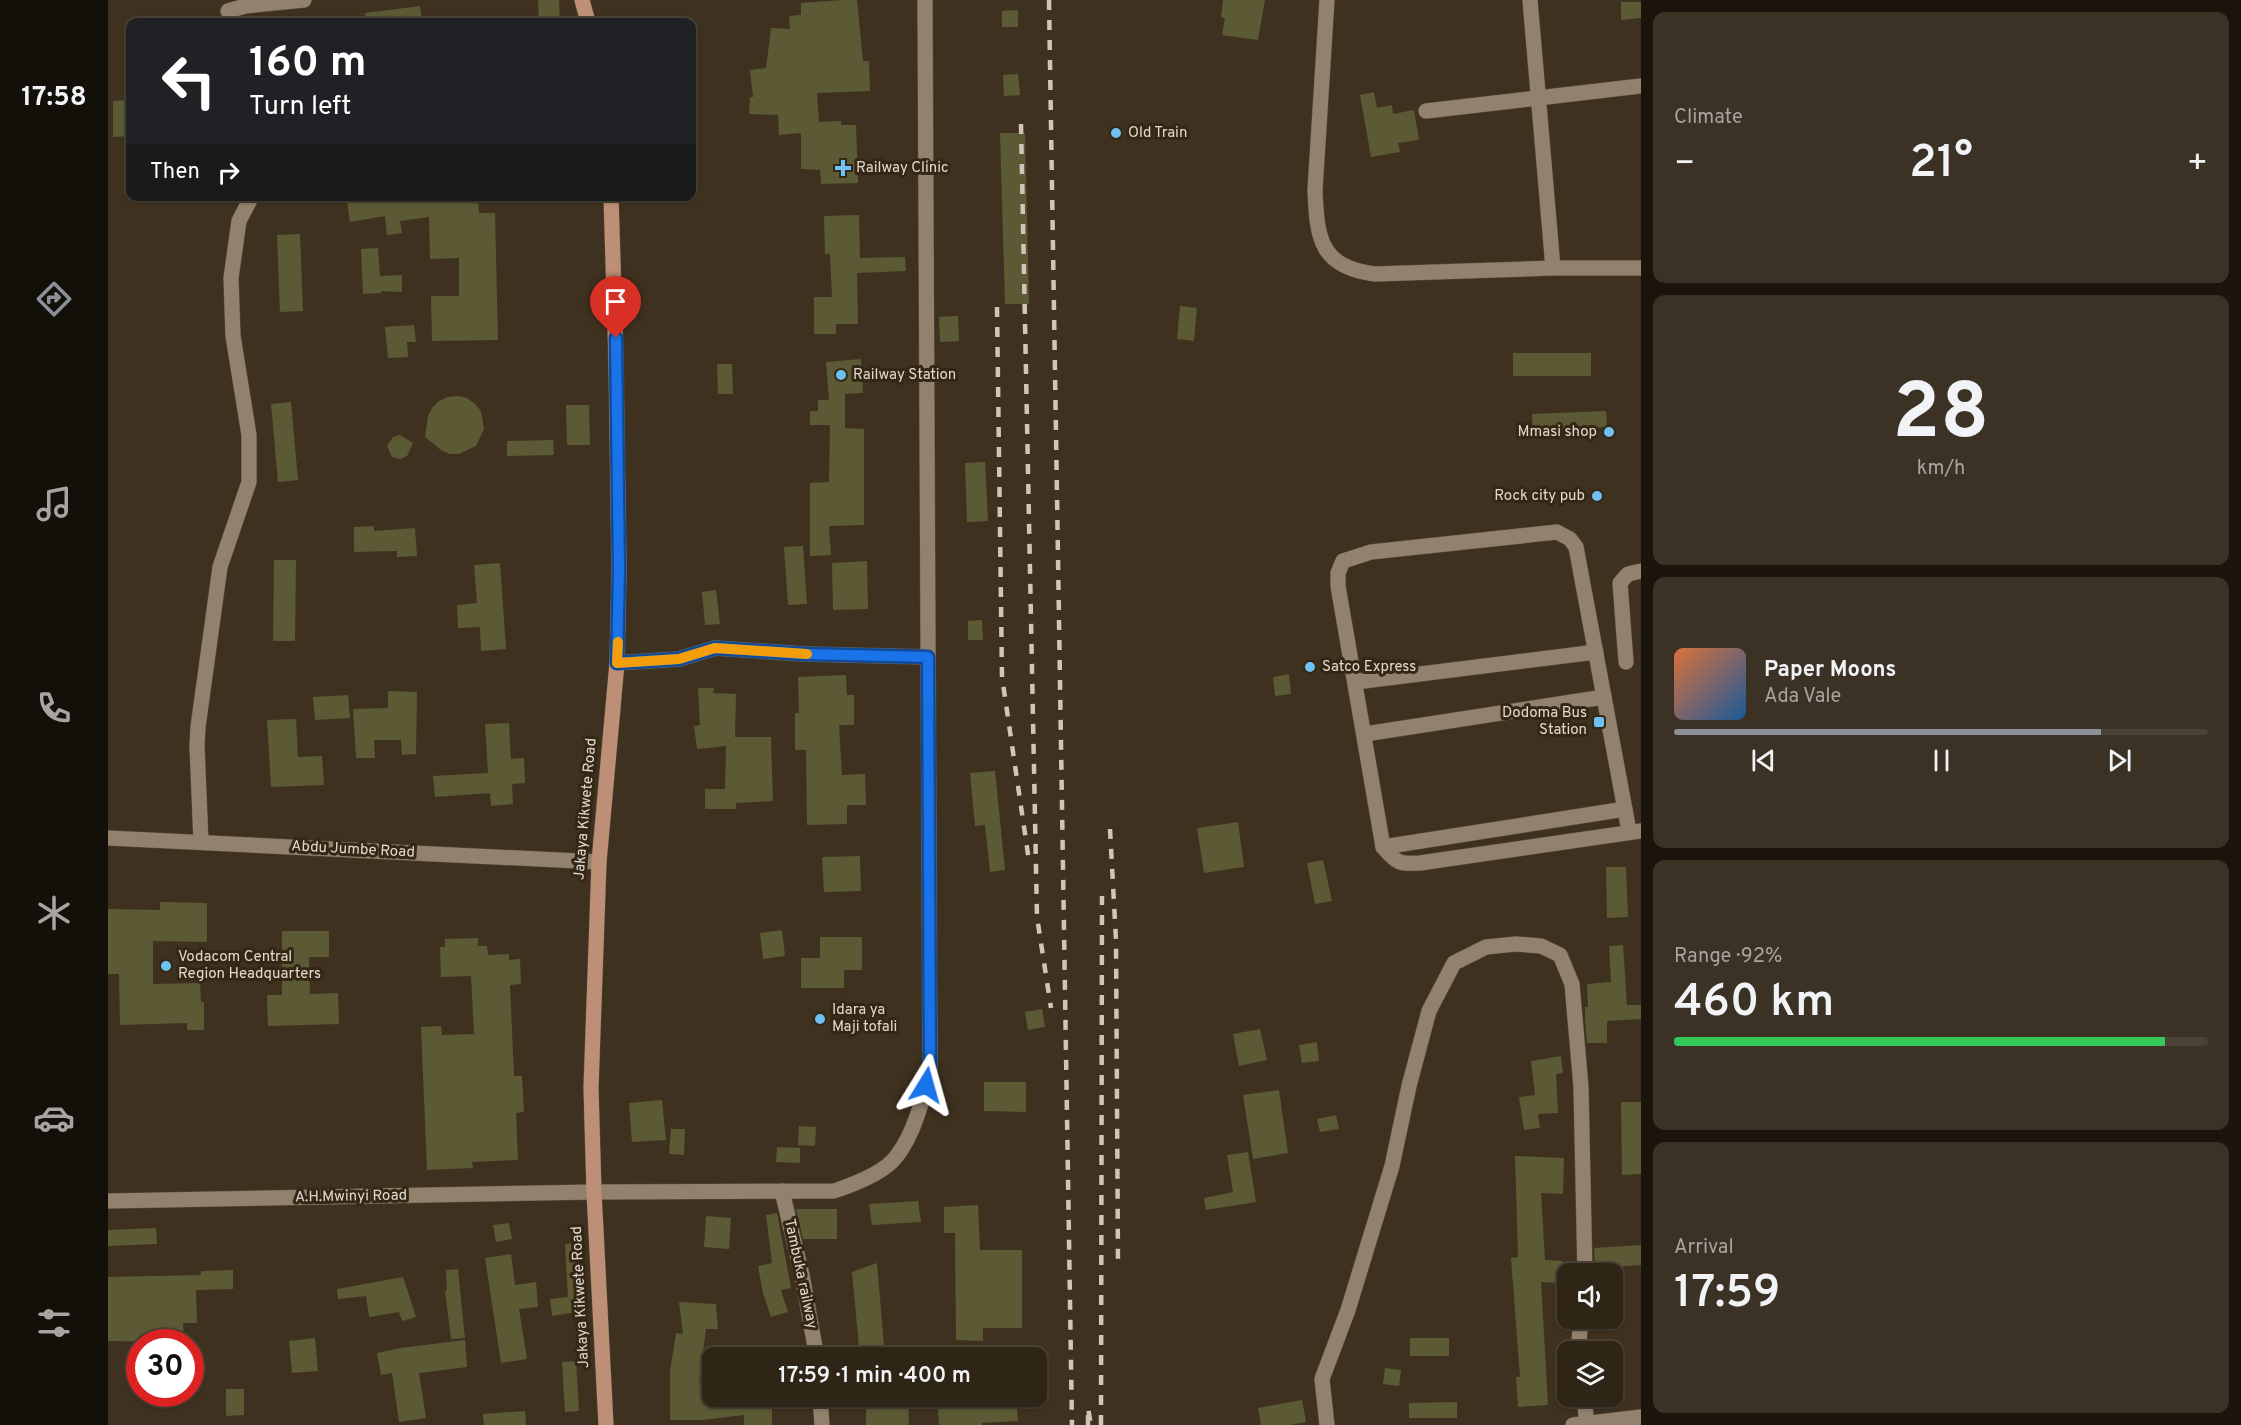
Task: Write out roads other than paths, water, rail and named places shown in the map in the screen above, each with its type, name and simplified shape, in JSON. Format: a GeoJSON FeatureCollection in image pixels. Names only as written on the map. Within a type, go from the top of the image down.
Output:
{"type":"FeatureCollection","features":[{"type":"Feature","properties":{"kind":"main road"},"geometry":{"type":"LineString","coordinates":[[582,0],[587,18]]}},
{"type":"Feature","properties":{"kind":"main road","name":"Jakaya Kikwete Road"},"geometry":{"type":"LineString","coordinates":[[606,1425],[591,1088],[599,862],[617,663],[619,570],[611,201]]}},
{"type":"Feature","properties":{"kind":"street"},"geometry":{"type":"LineString","coordinates":[[228,11],[245,6],[304,0]]}},
{"type":"Feature","properties":{"kind":"street","name":"A.H.Mwinyi Road"},"geometry":{"type":"LineString","coordinates":[[108,1201],[594,1192],[834,1191],[861,1182],[895,1158],[918,1116],[930,1069],[925,0]]}},
{"type":"Feature","properties":{"kind":"street"},"geometry":{"type":"LineString","coordinates":[[1327,0],[1315,190],[1316,216],[1323,245],[1331,258],[1354,271],[1375,274],[1553,268],[1641,268]]}},
{"type":"Feature","properties":{"kind":"street"},"geometry":{"type":"LineString","coordinates":[[1530,0],[1553,268]]}},
{"type":"Feature","properties":{"kind":"street"},"geometry":{"type":"LineString","coordinates":[[1426,111],[1641,86]]}},
{"type":"Feature","properties":{"kind":"street"},"geometry":{"type":"LineString","coordinates":[[201,842],[198,727],[220,567],[249,482],[249,435],[233,336],[231,278],[239,220],[249,201]]}},
{"type":"Feature","properties":{"kind":"street"},"geometry":{"type":"LineString","coordinates":[[1557,532],[1570,539],[1576,548],[1625,809],[1635,831],[1523,849],[1402,864],[1393,859],[1383,847],[1356,682],[1338,585],[1338,573],[1343,561],[1371,552],[1557,532]]}},
{"type":"Feature","properties":{"kind":"street"},"geometry":{"type":"LineString","coordinates":[[1626,662],[1620,583],[1628,574],[1641,571]]}},
{"type":"Feature","properties":{"kind":"street"},"geometry":{"type":"LineString","coordinates":[[617,663],[679,659],[715,648],[805,654],[928,657]]}},
{"type":"Feature","properties":{"kind":"street"},"geometry":{"type":"LineString","coordinates":[[1356,682],[1596,652]]}},
{"type":"Feature","properties":{"kind":"street"},"geometry":{"type":"LineString","coordinates":[[1365,734],[1604,697]]}},
{"type":"Feature","properties":{"kind":"street"},"geometry":{"type":"LineString","coordinates":[[1383,847],[1625,809]]}},
{"type":"Feature","properties":{"kind":"street","name":"Abdu Jumbe Road"},"geometry":{"type":"LineString","coordinates":[[108,838],[599,862]]}},
{"type":"Feature","properties":{"kind":"street"},"geometry":{"type":"LineString","coordinates":[[1327,1425],[1322,1379],[1348,1310],[1392,1166],[1409,1086],[1429,1011],[1454,963],[1486,947],[1516,944],[1541,946],[1560,955],[1572,984],[1581,1087],[1585,1263]]}},
{"type":"Feature","properties":{"kind":"street","name":"Tambuka railway"},"geometry":{"type":"LineString","coordinates":[[782,1191],[802,1275],[815,1347]]}},
{"type":"Feature","properties":{"kind":"street"},"geometry":{"type":"LineString","coordinates":[[821,1407],[822,1425]]}},
{"type":"Feature","properties":{"kind":"street"},"geometry":{"type":"LineString","coordinates":[[1584,1407],[1583,1424],[1641,1417]]}},
{"type":"Feature","properties":{"kind":"railway"},"geometry":{"type":"LineString","coordinates":[[1049,0],[1072,1425]]}},
{"type":"Feature","properties":{"kind":"railway"},"geometry":{"type":"LineString","coordinates":[[1021,124],[1037,917],[1051,1008]]}},
{"type":"Feature","properties":{"kind":"railway"},"geometry":{"type":"LineString","coordinates":[[997,307],[1002,677],[1029,861]]}},
{"type":"Feature","properties":{"kind":"railway"},"geometry":{"type":"LineString","coordinates":[[1110,829],[1116,940],[1118,1264]]}},
{"type":"Feature","properties":{"kind":"railway"},"geometry":{"type":"LineString","coordinates":[[1101,1425],[1102,896]]}},
{"type":"Feature","properties":{"kind":"railway"},"geometry":{"type":"LineString","coordinates":[[1088,1425],[1088,1408],[1091,1425]]}},
{"type":"Feature","properties":{"kind":"place","name":"Old Train"},"geometry":{"type":"Point","coordinates":[1116,133]}},
{"type":"Feature","properties":{"kind":"place","name":"Railway Clinic"},"geometry":{"type":"Point","coordinates":[843,168]}},
{"type":"Feature","properties":{"kind":"place","name":"Railway Station"},"geometry":{"type":"Point","coordinates":[841,375]}},
{"type":"Feature","properties":{"kind":"place","name":"Mmasi shop"},"geometry":{"type":"Point","coordinates":[1609,432]}},
{"type":"Feature","properties":{"kind":"place","name":"Rock city pub"},"geometry":{"type":"Point","coordinates":[1597,496]}},
{"type":"Feature","properties":{"kind":"place","name":"Satco Express"},"geometry":{"type":"Point","coordinates":[1310,667]}},
{"type":"Feature","properties":{"kind":"place","name":"Dodoma Bus Station"},"geometry":{"type":"Point","coordinates":[1599,722]}},
{"type":"Feature","properties":{"kind":"place","name":"Vodacom Central Region Headquarters"},"geometry":{"type":"Point","coordinates":[166,966]}},
{"type":"Feature","properties":{"kind":"place","name":"Idara ya Maji tofali"},"geometry":{"type":"Point","coordinates":[820,1019]}}]}
